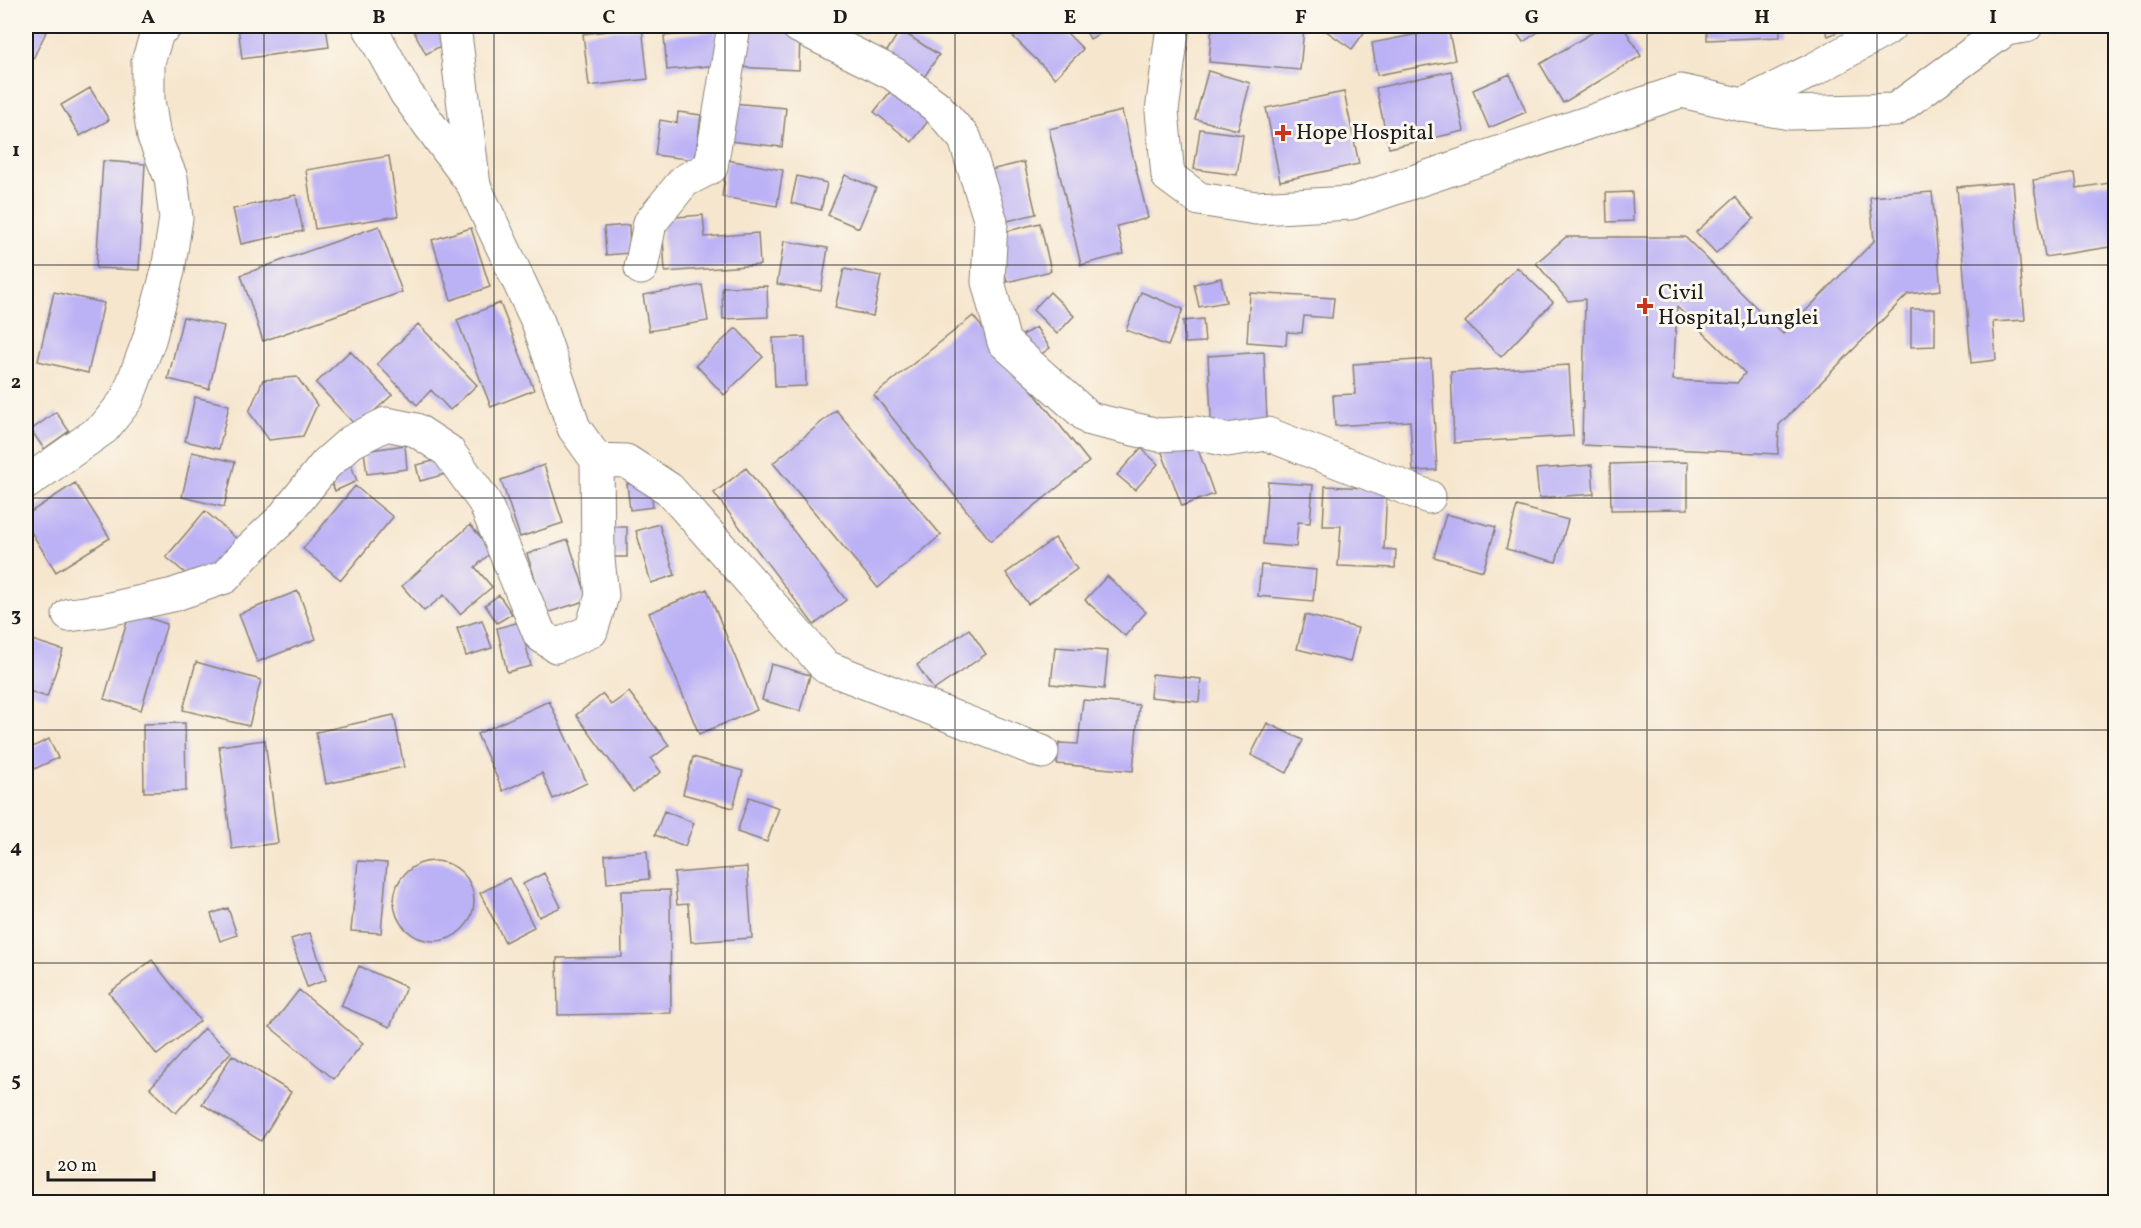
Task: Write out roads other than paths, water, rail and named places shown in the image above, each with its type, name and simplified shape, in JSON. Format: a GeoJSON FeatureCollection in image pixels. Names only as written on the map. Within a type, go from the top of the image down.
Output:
{"type":"FeatureCollection","features":[{"type":"Feature","properties":{"kind":"street"},"geometry":{"type":"LineString","coordinates":[[26,483],[104,428],[127,399],[149,340],[168,271],[176,218],[171,178],[154,137],[148,100],[148,62],[158,30],[165,26]]}},
{"type":"Feature","properties":{"kind":"street"},"geometry":{"type":"LineString","coordinates":[[69,615],[173,595],[225,577],[282,519],[326,464],[351,442],[386,424],[416,430],[448,451],[484,501],[540,635],[556,646],[591,631],[602,596],[598,559],[597,460],[574,428],[538,322],[474,186],[406,93],[369,26]]}},
{"type":"Feature","properties":{"kind":"street"},"geometry":{"type":"LineString","coordinates":[[454,26],[474,186]]}},
{"type":"Feature","properties":{"kind":"street"},"geometry":{"type":"LineString","coordinates":[[640,268],[650,223],[684,181],[711,167],[734,26]]}},
{"type":"Feature","properties":{"kind":"street"},"geometry":{"type":"LineString","coordinates":[[798,26],[894,74],[937,106],[965,139],[992,222],[988,282],[1004,342],[1090,418],[1159,435],[1196,433],[1227,440],[1267,434],[1429,497]]}},
{"type":"Feature","properties":{"kind":"street"},"geometry":{"type":"LineString","coordinates":[[1173,26],[1162,111],[1168,176],[1199,199],[1256,208],[1351,203],[1681,91],[1790,113],[1895,110],[2006,29],[2026,26]]}},
{"type":"Feature","properties":{"kind":"street"},"geometry":{"type":"LineString","coordinates":[[1743,105],[1813,70],[1890,26]]}},
{"type":"Feature","properties":{"kind":"street"},"geometry":{"type":"LineString","coordinates":[[597,460],[626,461],[669,489],[826,667],[1042,752]]}},
{"type":"Feature","properties":{"kind":"place","name":"Hope Hospital"},"geometry":{"type":"Point","coordinates":[1283,133]}},
{"type":"Feature","properties":{"kind":"place","name":"Civil Hospital,Lunglei"},"geometry":{"type":"Point","coordinates":[1645,306]}}]}
